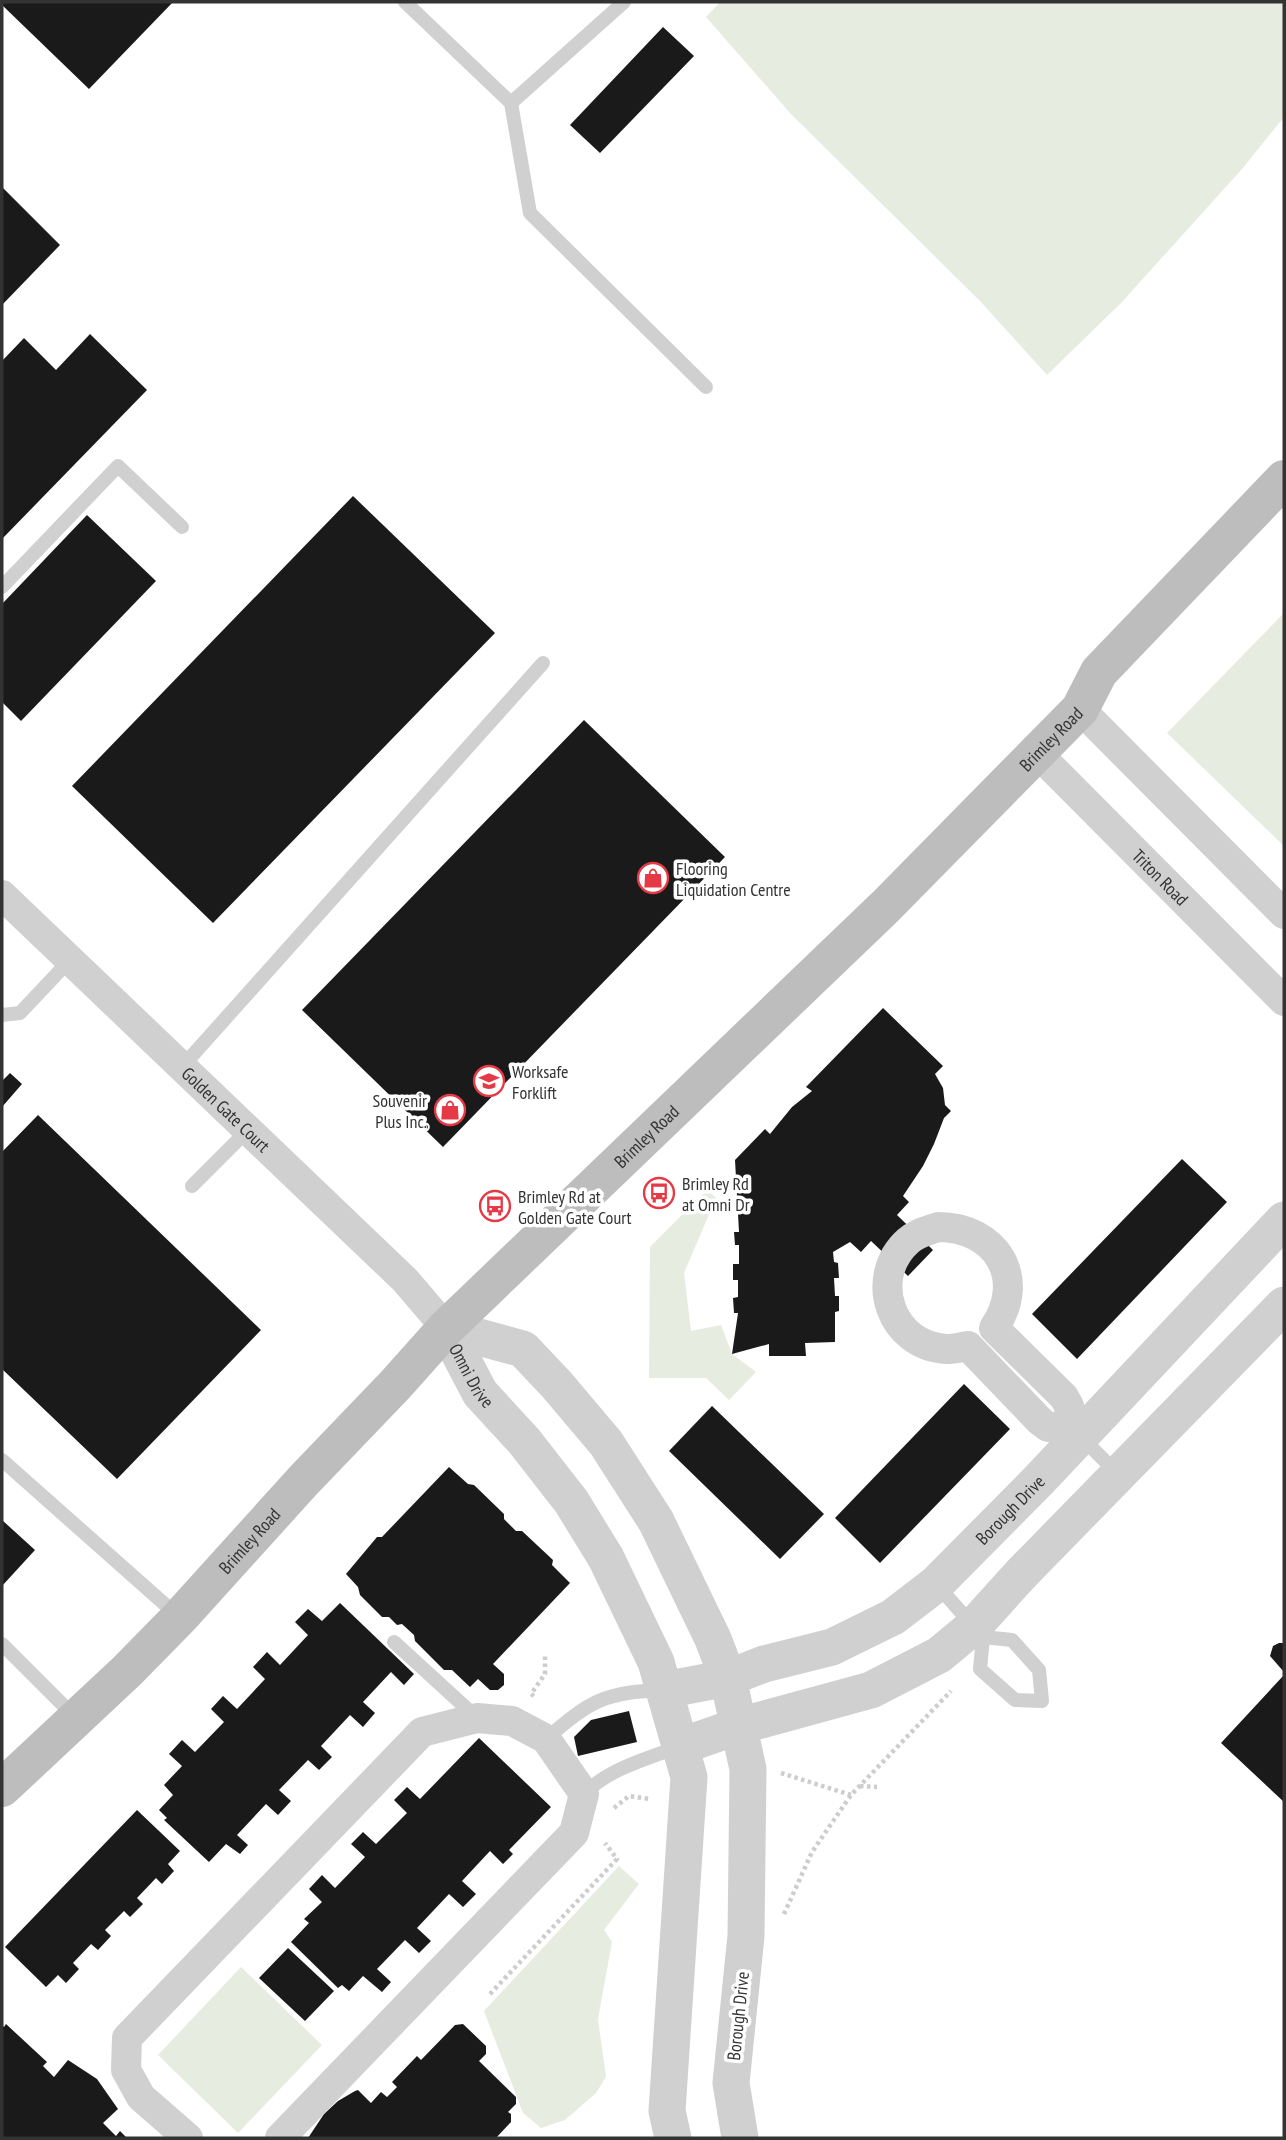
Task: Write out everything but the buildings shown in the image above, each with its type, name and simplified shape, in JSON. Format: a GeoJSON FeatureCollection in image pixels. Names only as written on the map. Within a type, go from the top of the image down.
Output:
{"type":"FeatureCollection","features":[{"type":"Feature","properties":{"kind":"main road","name":"Brimley Road"},"geometry":{"type":"LineString","coordinates":[[2,1788],[180,1617],[446,1328],[886,906],[1037,753],[1080,709],[1099,672],[1284,479]]}},
{"type":"Feature","properties":{"kind":"street"},"geometry":{"type":"LineString","coordinates":[[1080,709],[1284,914]]}},
{"type":"Feature","properties":{"kind":"street","name":"Triton Road"},"geometry":{"type":"LineString","coordinates":[[1037,753],[1284,1001]]}},
{"type":"Feature","properties":{"kind":"street","name":"Golden Gate Court"},"geometry":{"type":"LineString","coordinates":[[2,895],[405,1280],[446,1328]]}},
{"type":"Feature","properties":{"kind":"street","name":"Borough Drive"},"geometry":{"type":"LineString","coordinates":[[673,1719],[728,1678],[764,1664],[832,1647],[893,1617],[936,1584],[1038,1481],[1075,1432],[1284,1220]]}},
{"type":"Feature","properties":{"kind":"street"},"geometry":{"type":"LineString","coordinates":[[938,1227],[956,1227],[980,1237],[999,1254],[1009,1288],[1007,1304],[994,1328],[1064,1398],[1069,1406],[1075,1432],[1048,1427],[1040,1421],[968,1346],[948,1349],[928,1346],[908,1335],[898,1324],[890,1310],[887,1278],[892,1261],[909,1240],[938,1227]]}},
{"type":"Feature","properties":{"kind":"street"},"geometry":{"type":"LineString","coordinates":[[673,2138],[667,2111],[689,1777],[673,1719],[739,1726],[871,1690],[979,1631],[1021,1574],[1284,1305]]}},
{"type":"Feature","properties":{"kind":"street","name":"Omni Drive"},"geometry":{"type":"LineString","coordinates":[[446,1328],[523,1349],[606,1443],[656,1521],[713,1639],[728,1678],[739,1726]]}},
{"type":"Feature","properties":{"kind":"street","name":"Omni Drive"},"geometry":{"type":"LineString","coordinates":[[446,1328],[480,1393],[525,1442],[571,1501],[606,1558],[656,1662],[673,1719]]}},
{"type":"Feature","properties":{"kind":"street"},"geometry":{"type":"LineString","coordinates":[[187,2138],[141,2096],[126,2070],[127,2038],[422,1732],[477,1718],[512,1721],[546,1739],[584,1794],[574,1833],[280,2138]]}},
{"type":"Feature","properties":{"kind":"street","name":"Borough Drive"},"geometry":{"type":"LineString","coordinates":[[739,1726],[748,1769],[746,1936],[731,2083],[740,2138]]}},
{"type":"Feature","properties":{"kind":"lane"},"geometry":{"type":"LineString","coordinates":[[405,2],[511,103],[530,213],[706,387]]}},
{"type":"Feature","properties":{"kind":"lane"},"geometry":{"type":"LineString","coordinates":[[511,103],[624,2]]}},
{"type":"Feature","properties":{"kind":"lane"},"geometry":{"type":"LineString","coordinates":[[2,587],[118,466],[182,527]]}},
{"type":"Feature","properties":{"kind":"lane"},"geometry":{"type":"LineString","coordinates":[[182,1067],[543,663]]}},
{"type":"Feature","properties":{"kind":"lane"},"geometry":{"type":"LineString","coordinates":[[2,1015],[20,1013],[70,960]]}},
{"type":"Feature","properties":{"kind":"lane"},"geometry":{"type":"LineString","coordinates":[[192,1186],[248,1130]]}},
{"type":"Feature","properties":{"kind":"lane"},"geometry":{"type":"LineString","coordinates":[[1075,1432],[1119,1475]]}},
{"type":"Feature","properties":{"kind":"lane"},"geometry":{"type":"LineString","coordinates":[[2,1460],[180,1617]]}},
{"type":"Feature","properties":{"kind":"lane"},"geometry":{"type":"LineString","coordinates":[[936,1584],[979,1631],[1012,1640],[1039,1670],[1042,1702],[1015,1700],[980,1669],[979,1631]]}},
{"type":"Feature","properties":{"kind":"lane"},"geometry":{"type":"LineString","coordinates":[[394,1642],[477,1718]]}},
{"type":"Feature","properties":{"kind":"lane"},"geometry":{"type":"LineString","coordinates":[[2,1644],[76,1718]]}},
{"type":"Feature","properties":{"kind":"lane"},"geometry":{"type":"LineString","coordinates":[[546,1739],[581,1710],[598,1700],[629,1691],[673,1719],[611,1774],[595,1783],[584,1794]]}},
{"type":"Feature","properties":{"kind":"path"},"geometry":{"type":"LineString","coordinates":[[542,1700],[531,1694],[545,1674],[545,1654]]}},
{"type":"Feature","properties":{"kind":"path"},"geometry":{"type":"LineString","coordinates":[[779,1925],[812,1852],[851,1795],[953,1689],[980,1669]]}},
{"type":"Feature","properties":{"kind":"path"},"geometry":{"type":"LineString","coordinates":[[775,1771],[851,1795]]}},
{"type":"Feature","properties":{"kind":"path"},"geometry":{"type":"LineString","coordinates":[[859,1786],[877,1787]]}},
{"type":"Feature","properties":{"kind":"path"},"geometry":{"type":"LineString","coordinates":[[605,1815],[629,1796],[650,1799]]}},
{"type":"Feature","properties":{"kind":"path"},"geometry":{"type":"LineString","coordinates":[[490,1994],[617,1859],[603,1841]]}},
{"type":"Feature","properties":{"kind":"shaded area"},"geometry":{"type":"Polygon","coordinates":[[[720,2],[1284,2],[1284,117],[1242,169],[1121,303],[1047,375],[981,302],[791,114],[706,17],[720,2]]]}},
{"type":"Feature","properties":{"kind":"shaded area"},"geometry":{"type":"Polygon","coordinates":[[[1284,613],[1284,846],[1167,733],[1284,613]]]}},
{"type":"Feature","properties":{"kind":"shaded area"},"geometry":{"type":"Polygon","coordinates":[[[707,1190],[716,1198],[684,1273],[691,1331],[721,1325],[732,1354],[756,1372],[729,1400],[706,1378],[649,1378],[650,1247],[707,1190]]]}},
{"type":"Feature","properties":{"kind":"shaded area"},"geometry":{"type":"Polygon","coordinates":[[[619,1866],[639,1884],[604,1930],[612,1942],[598,2019],[606,2077],[596,2093],[565,2120],[541,2128],[523,2113],[484,2011],[619,1866]]]}},
{"type":"Feature","properties":{"kind":"shaded area"},"geometry":{"type":"Polygon","coordinates":[[[241,1967],[322,2045],[238,2133],[158,2055],[241,1967]]]}},
{"type":"Feature","properties":{"kind":"place","name":"Flooring Liquidation Centre"},"geometry":{"type":"Point","coordinates":[653,878]}},
{"type":"Feature","properties":{"kind":"place","name":"Worksafe Forklift"},"geometry":{"type":"Point","coordinates":[489,1081]}},
{"type":"Feature","properties":{"kind":"place","name":"Souvenir Plus Inc."},"geometry":{"type":"Point","coordinates":[450,1110]}},
{"type":"Feature","properties":{"kind":"place","name":"Brimley Rd at Omni Dr"},"geometry":{"type":"Point","coordinates":[659,1193]}},
{"type":"Feature","properties":{"kind":"place","name":"Brimley Rd at Golden Gate Court"},"geometry":{"type":"Point","coordinates":[495,1206]}}]}
